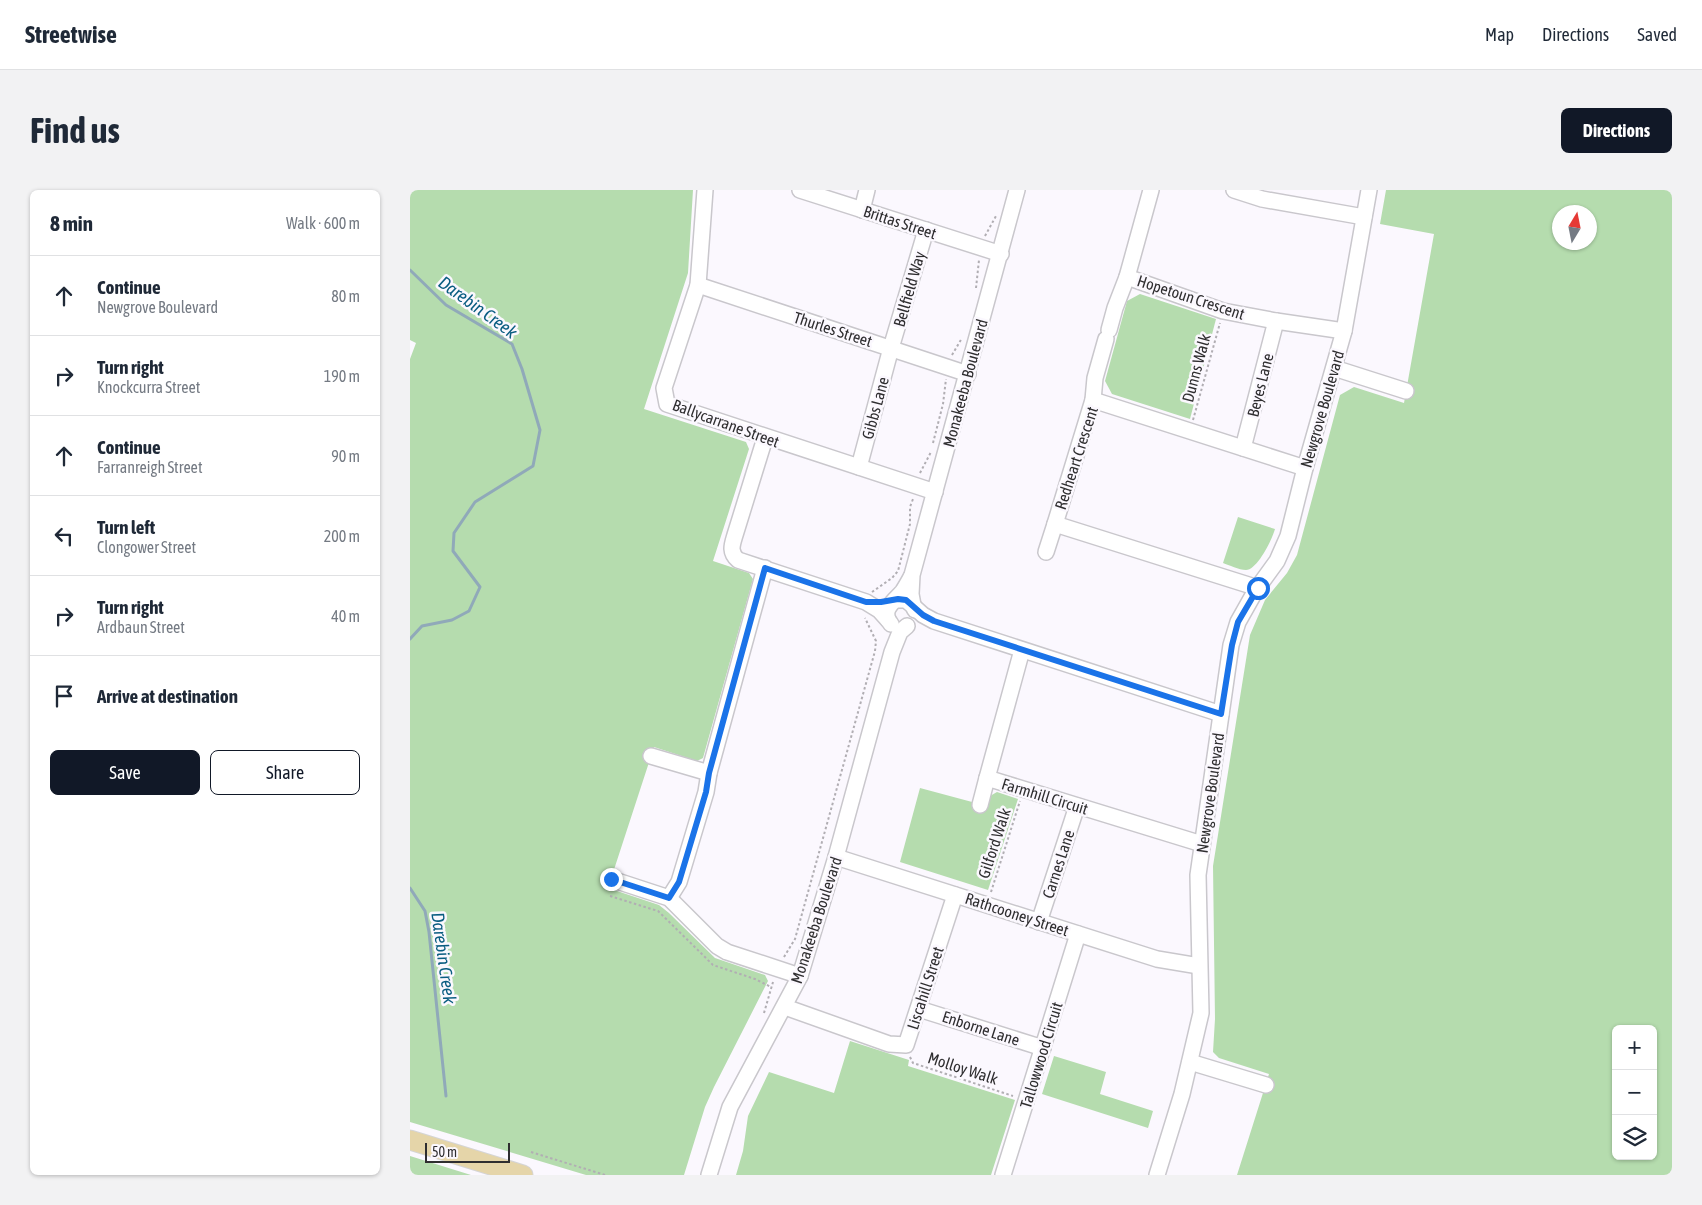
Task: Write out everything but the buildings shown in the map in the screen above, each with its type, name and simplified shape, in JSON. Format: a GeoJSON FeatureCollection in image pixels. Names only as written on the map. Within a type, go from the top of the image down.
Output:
{"type":"FeatureCollection","features":[{"type":"Feature","properties":{"kind":"main road"},"geometry":{"type":"LineString","coordinates":[[410,1140],[523,1175]]}},
{"type":"Feature","properties":{"kind":"street","name":"Ballycarrane Street"},"geometry":{"type":"LineString","coordinates":[[705,190],[698,284],[664,388],[666,404],[765,438],[935,492]]}},
{"type":"Feature","properties":{"kind":"street","name":"Brittas Street"},"geometry":{"type":"LineString","coordinates":[[800,190],[1001,254]]}},
{"type":"Feature","properties":{"kind":"street"},"geometry":{"type":"LineString","coordinates":[[862,210],[867,190]]}},
{"type":"Feature","properties":{"kind":"street","name":"Monakeeba Boulevard"},"geometry":{"type":"LineString","coordinates":[[913,605],[911,594],[912,576],[1017,190]]}},
{"type":"Feature","properties":{"kind":"street","name":"Hopetoun Crescent"},"geometry":{"type":"LineString","coordinates":[[1151,190],[1127,277],[1223,311],[1344,331]]}},
{"type":"Feature","properties":{"kind":"street"},"geometry":{"type":"LineString","coordinates":[[1234,190],[1262,199],[1364,217]]}},
{"type":"Feature","properties":{"kind":"street","name":"Newgrove Boulevard"},"geometry":{"type":"LineString","coordinates":[[1157,1175],[1190,1062],[1201,1013],[1198,875],[1232,645],[1238,622],[1277,561],[1288,536],[1344,331],[1369,190]]}},
{"type":"Feature","properties":{"kind":"street","name":"Bellfield Way"},"geometry":{"type":"LineString","coordinates":[[891,348],[926,230]]}},
{"type":"Feature","properties":{"kind":"street"},"geometry":{"type":"LineString","coordinates":[[1093,400],[1095,378],[1114,308],[1127,277]]}},
{"type":"Feature","properties":{"kind":"street","name":"Thurles Street"},"geometry":{"type":"LineString","coordinates":[[698,284],[968,374]]}},
{"type":"Feature","properties":{"kind":"street","name":"Beyes Lane"},"geometry":{"type":"LineString","coordinates":[[1243,448],[1276,321]]}},
{"type":"Feature","properties":{"kind":"street","name":"Gibbs Lane"},"geometry":{"type":"LineString","coordinates":[[859,468],[891,348]]}},
{"type":"Feature","properties":{"kind":"street"},"geometry":{"type":"LineString","coordinates":[[1334,368],[1406,392]]}},
{"type":"Feature","properties":{"kind":"street","name":"Redheart Crescent"},"geometry":{"type":"LineString","coordinates":[[1258,588],[1054,524],[1093,400],[1306,468]]}},
{"type":"Feature","properties":{"kind":"street"},"geometry":{"type":"LineString","coordinates":[[765,438],[732,550],[733,555],[738,560],[868,602],[889,621],[899,627],[934,621]]}},
{"type":"Feature","properties":{"kind":"street"},"geometry":{"type":"LineString","coordinates":[[1046,552],[1054,524]]}},
{"type":"Feature","properties":{"kind":"street"},"geometry":{"type":"LineString","coordinates":[[669,898],[679,882],[706,792],[709,773],[765,568]]}},
{"type":"Feature","properties":{"kind":"street","name":"Monakeeba Boulevard"},"geometry":{"type":"LineString","coordinates":[[894,600],[903,591],[912,576]]}},
{"type":"Feature","properties":{"kind":"street"},"geometry":{"type":"LineString","coordinates":[[889,621],[887,612],[894,600]]}},
{"type":"Feature","properties":{"kind":"street"},"geometry":{"type":"LineString","coordinates":[[868,602],[906,600],[923,615],[934,621],[1221,714]]}},
{"type":"Feature","properties":{"kind":"street"},"geometry":{"type":"LineString","coordinates":[[908,626],[915,617],[913,605]]}},
{"type":"Feature","properties":{"kind":"street","name":"Monakeeba Boulevard"},"geometry":{"type":"LineString","coordinates":[[889,621],[892,630],[892,652]]}},
{"type":"Feature","properties":{"kind":"street","name":"Monakeeba Boulevard"},"geometry":{"type":"LineString","coordinates":[[709,1175],[730,1107],[800,976],[836,857],[892,652],[900,632],[908,626]]}},
{"type":"Feature","properties":{"kind":"street","name":"Farmhill Circuit"},"geometry":{"type":"LineString","coordinates":[[1022,650],[988,778],[1202,844]]}},
{"type":"Feature","properties":{"kind":"street"},"geometry":{"type":"LineString","coordinates":[[651,756],[709,773]]}},
{"type":"Feature","properties":{"kind":"street"},"geometry":{"type":"LineString","coordinates":[[980,804],[988,778]]}},
{"type":"Feature","properties":{"kind":"street","name":"Carnes Lane"},"geometry":{"type":"LineString","coordinates":[[1039,922],[1077,806]]}},
{"type":"Feature","properties":{"kind":"street","name":"Rathcooney Street"},"geometry":{"type":"LineString","coordinates":[[836,857],[1157,959],[1199,966]]}},
{"type":"Feature","properties":{"kind":"street"},"geometry":{"type":"LineString","coordinates":[[611,879],[669,898],[717,946],[727,952],[800,976]]}},
{"type":"Feature","properties":{"kind":"street","name":"Liscahill Street"},"geometry":{"type":"LineString","coordinates":[[785,1007],[889,1044],[906,1045],[956,895]]}},
{"type":"Feature","properties":{"kind":"street","name":"Tallowwood Circuit"},"geometry":{"type":"LineString","coordinates":[[1003,1175],[1078,934]]}},
{"type":"Feature","properties":{"kind":"street","name":"Enborne Lane"},"geometry":{"type":"LineString","coordinates":[[919,1009],[1043,1048]]}},
{"type":"Feature","properties":{"kind":"street"},"geometry":{"type":"LineString","coordinates":[[1190,1062],[1266,1085]]}},
{"type":"Feature","properties":{"kind":"path"},"geometry":{"type":"LineString","coordinates":[[974,294],[977,267],[986,232],[997,214]]}},
{"type":"Feature","properties":{"kind":"path","name":"Dunns Walk"},"geometry":{"type":"LineString","coordinates":[[1190,431],[1223,311]]}},
{"type":"Feature","properties":{"kind":"path"},"geometry":{"type":"LineString","coordinates":[[764,1015],[778,969],[795,939],[875,651],[876,641],[865,618],[868,602],[872,592],[892,578],[898,571],[910,524],[910,507],[921,470],[931,453],[953,351],[962,338]]}},
{"type":"Feature","properties":{"kind":"path","name":"Gilford Walk"},"geometry":{"type":"LineString","coordinates":[[987,905],[1023,789]]}},
{"type":"Feature","properties":{"kind":"path"},"geometry":{"type":"LineString","coordinates":[[610,896],[658,911],[713,964],[755,979],[771,987]]}},
{"type":"Feature","properties":{"kind":"path","name":"Molloy Walk"},"geometry":{"type":"LineString","coordinates":[[906,1045],[912,1064],[1026,1101]]}},
{"type":"Feature","properties":{"kind":"path"},"geometry":{"type":"LineString","coordinates":[[531,1152],[605,1175]]}},
{"type":"Feature","properties":{"kind":"green space"},"geometry":{"type":"Polygon","coordinates":[[[410,190],[693,190],[688,273],[644,409],[746,442],[749,449],[713,561],[749,573],[753,579],[703,758],[697,761],[654,747],[608,888],[659,905],[715,958],[765,975],[768,981],[705,1107],[684,1175],[586,1175],[410,1122],[410,359],[416,343],[410,340],[410,190]]]}},
{"type":"Feature","properties":{"kind":"green space"},"geometry":{"type":"Polygon","coordinates":[[[1386,190],[1672,190],[1672,1175],[1237,1175],[1269,1074],[1219,1058],[1213,1052],[1215,1019],[1213,866],[1250,635],[1265,600],[1287,573],[1297,555],[1340,395],[1354,387],[1404,403],[1434,234],[1380,224],[1386,190]]]}},
{"type":"Feature","properties":{"kind":"green space"},"geometry":{"type":"Polygon","coordinates":[[[1140,294],[1216,319],[1190,419],[1112,394],[1105,381],[1127,301],[1140,294]]]}},
{"type":"Feature","properties":{"kind":"green space"},"geometry":{"type":"Polygon","coordinates":[[[1238,517],[1275,529],[1259,560],[1250,569],[1246,570],[1223,563],[1238,517]]]}},
{"type":"Feature","properties":{"kind":"green space"},"geometry":{"type":"Polygon","coordinates":[[[920,788],[987,806],[990,796],[997,792],[1018,799],[988,890],[900,862],[920,788]]]}},
{"type":"Feature","properties":{"kind":"green space"},"geometry":{"type":"Polygon","coordinates":[[[850,1041],[909,1060],[908,1066],[1015,1100],[991,1175],[736,1175],[743,1151],[748,1116],[769,1072],[834,1093],[850,1041]]]}},
{"type":"Feature","properties":{"kind":"green space"},"geometry":{"type":"Polygon","coordinates":[[[1054,1056],[1106,1072],[1100,1094],[1153,1111],[1148,1128],[1042,1094],[1054,1056]]]}},
{"type":"Feature","properties":{"kind":"green space"},"geometry":{"type":"Polygon","coordinates":[[[410,1156],[471,1175],[410,1175],[410,1156]]]}},
{"type":"Feature","properties":{"kind":"waterway","name":"Darebin Creek"},"geometry":{"type":"LineString","coordinates":[[410,270],[446,305],[512,344],[522,369],[540,430],[533,466],[475,502],[454,533],[453,551],[480,587],[469,611],[452,620],[422,626],[410,639]]}},
{"type":"Feature","properties":{"kind":"waterway","name":"Darebin Creek"},"geometry":{"type":"LineString","coordinates":[[410,888],[425,911],[429,932],[446,1096]]}},
{"type":"Feature","properties":{"kind":"route"},"geometry":{"type":"LineString","coordinates":[[611,879],[669,898],[679,882],[706,792],[709,773],[765,568],[866,602],[906,600],[923,615],[934,621],[1221,714],[1232,645],[1238,622],[1258,588]]}}]}
